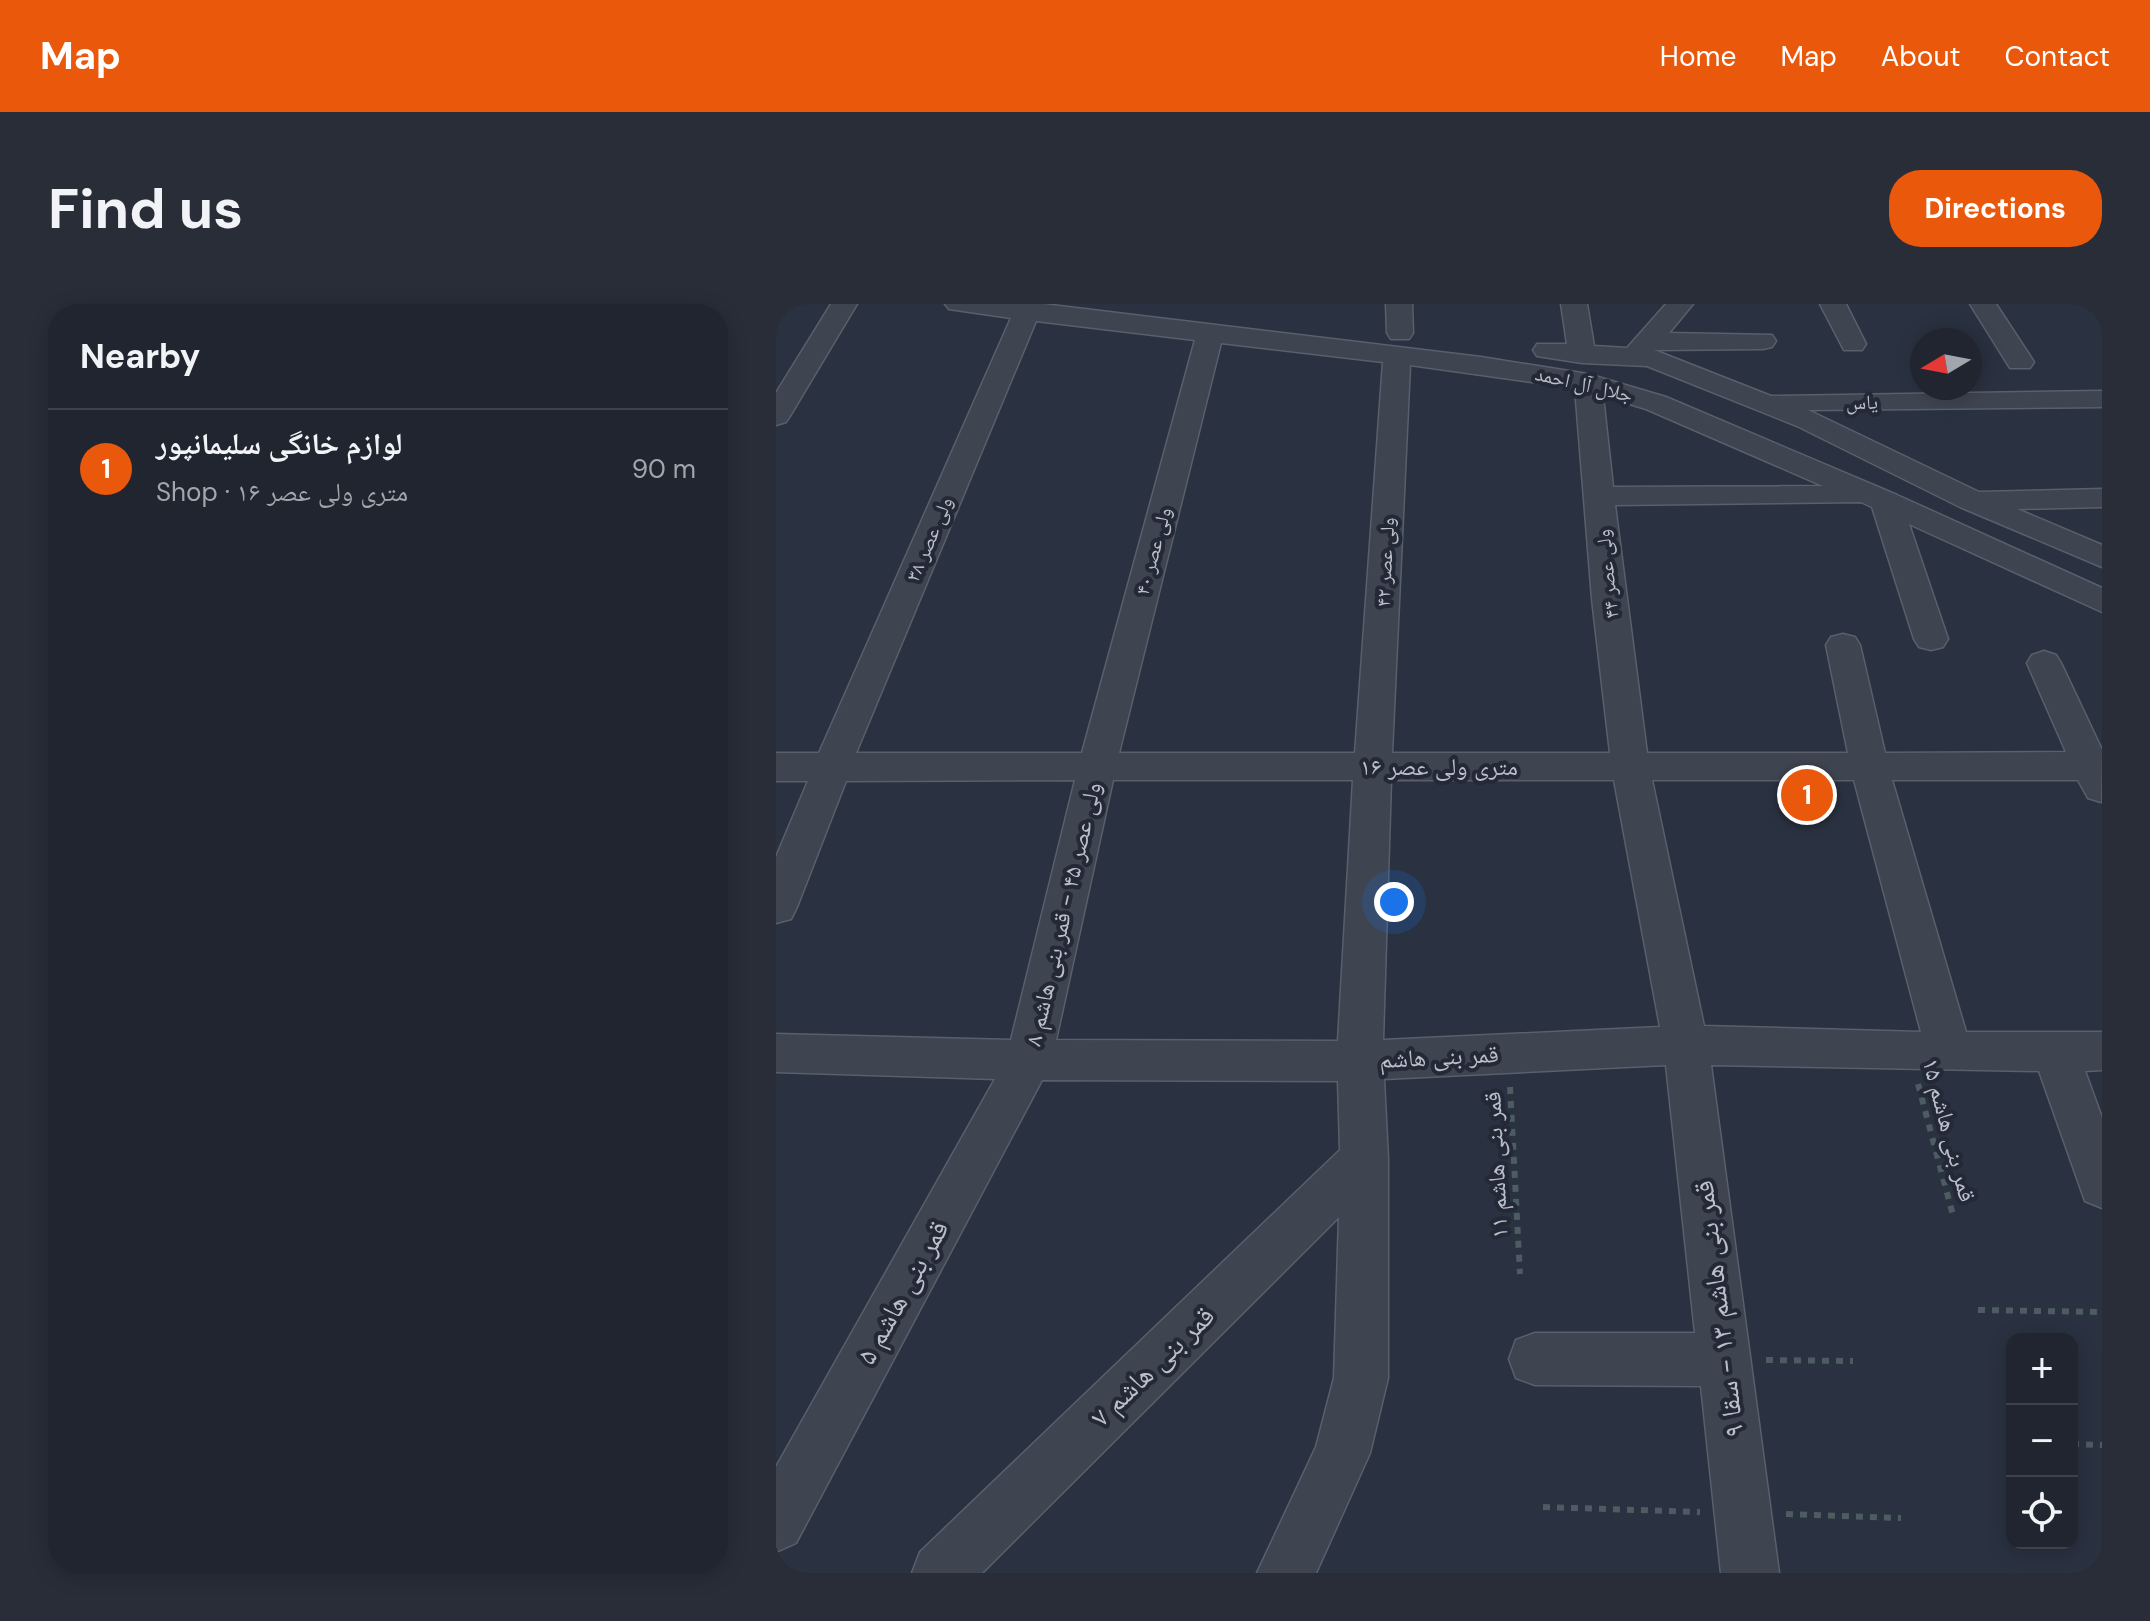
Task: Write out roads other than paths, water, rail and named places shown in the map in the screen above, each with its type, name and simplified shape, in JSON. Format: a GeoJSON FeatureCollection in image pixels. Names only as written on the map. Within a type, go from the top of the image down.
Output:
{"type":"FeatureCollection","features":[{"type":"Feature","properties":{"kind":"street"},"geometry":{"type":"LineString","coordinates":[[776,416],[844,304]]}},
{"type":"Feature","properties":{"kind":"street","name":"جلال آل احمد"},"geometry":{"type":"LineString","coordinates":[[958,304],[1214,318]]}},
{"type":"Feature","properties":{"kind":"street","name":"جلال آل احمد"},"geometry":{"type":"LineString","coordinates":[[1123,304],[1585,368],[1656,403],[2102,601]]}},
{"type":"Feature","properties":{"kind":"street","name":"ولی عصر ۴۲"},"geometry":{"type":"LineString","coordinates":[[1286,1573],[1342,1453],[1361,1378],[1364,1159],[1360,1061],[1365,899],[1399,304]]}},
{"type":"Feature","properties":{"kind":"street","name":"ولی عصر ۴۴"},"geometry":{"type":"LineString","coordinates":[[1574,304],[1585,368],[1630,767],[1686,1045]]}},
{"type":"Feature","properties":{"kind":"street"},"geometry":{"type":"LineString","coordinates":[[1640,349],[1680,304]]}},
{"type":"Feature","properties":{"kind":"street"},"geometry":{"type":"LineString","coordinates":[[1833,304],[1853,344]]}},
{"type":"Feature","properties":{"kind":"street"},"geometry":{"type":"LineString","coordinates":[[1983,304],[2020,362]]}},
{"type":"Feature","properties":{"kind":"street","name":"ولی عصر ۳۸"},"geometry":{"type":"LineString","coordinates":[[776,907],[832,767],[1029,308]]}},
{"type":"Feature","properties":{"kind":"street","name":"ولی عصر ۴۰"},"geometry":{"type":"LineString","coordinates":[[1097,767],[1214,318]]}},
{"type":"Feature","properties":{"kind":"street"},"geometry":{"type":"LineString","coordinates":[[1640,349],[1763,341]]}},
{"type":"Feature","properties":{"kind":"street","name":"جلال آل احمد"},"geometry":{"type":"LineString","coordinates":[[1585,368],[1640,349],[1652,358],[1765,403],[1971,500],[2102,557]]}},
{"type":"Feature","properties":{"kind":"street","name":"یاس"},"geometry":{"type":"LineString","coordinates":[[1765,403],[2102,399]]}},
{"type":"Feature","properties":{"kind":"street"},"geometry":{"type":"LineString","coordinates":[[1598,496],[1889,504],[1933,516],[1948,509],[1951,498],[1941,486]]}},
{"type":"Feature","properties":{"kind":"street"},"geometry":{"type":"LineString","coordinates":[[1971,500],[2102,498]]}},
{"type":"Feature","properties":{"kind":"street"},"geometry":{"type":"LineString","coordinates":[[1889,504],[1931,639]]}},
{"type":"Feature","properties":{"kind":"street"},"geometry":{"type":"LineString","coordinates":[[2047,575],[2033,562],[2033,549],[2047,542],[2069,543]]}},
{"type":"Feature","properties":{"kind":"street"},"geometry":{"type":"LineString","coordinates":[[1843,645],[1929,1051]]}},
{"type":"Feature","properties":{"kind":"street"},"geometry":{"type":"LineString","coordinates":[[2044,663],[2098,773]]}},
{"type":"Feature","properties":{"kind":"street","name":"۱۶ متری ولی عصر"},"geometry":{"type":"LineString","coordinates":[[776,767],[1869,766],[2098,773]]}},
{"type":"Feature","properties":{"kind":"street","name":"ولی عصر ۴۵ - قمر بنی هاشم ۸"},"geometry":{"type":"LineString","coordinates":[[1029,1060],[1097,767]]}},
{"type":"Feature","properties":{"kind":"street","name":"قمر بنی هاشم"},"geometry":{"type":"LineString","coordinates":[[776,1053],[1029,1060],[1360,1061],[1686,1045],[1929,1051],[2102,1051]]}},
{"type":"Feature","properties":{"kind":"street","name":"قمر بنی هاشم ۱۳ - سقا ۹"},"geometry":{"type":"LineString","coordinates":[[1686,1045],[1750,1573]]}},
{"type":"Feature","properties":{"kind":"street"},"geometry":{"type":"LineString","coordinates":[[2055,1051],[2102,1185]]}},
{"type":"Feature","properties":{"kind":"street","name":"قمر بنی هاشم ۵"},"geometry":{"type":"LineString","coordinates":[[776,1523],[1029,1060]]}},
{"type":"Feature","properties":{"kind":"street","name":"قمر بنی هاشم ۷"},"geometry":{"type":"LineString","coordinates":[[941,1573],[1364,1159]]}},
{"type":"Feature","properties":{"kind":"street"},"geometry":{"type":"LineString","coordinates":[[1535,1359],[1724,1360]]}},
{"type":"Feature","properties":{"kind":"place","name":"لوازم خانگی سلیمانپور"},"geometry":{"type":"Point","coordinates":[1807,795]}}]}
